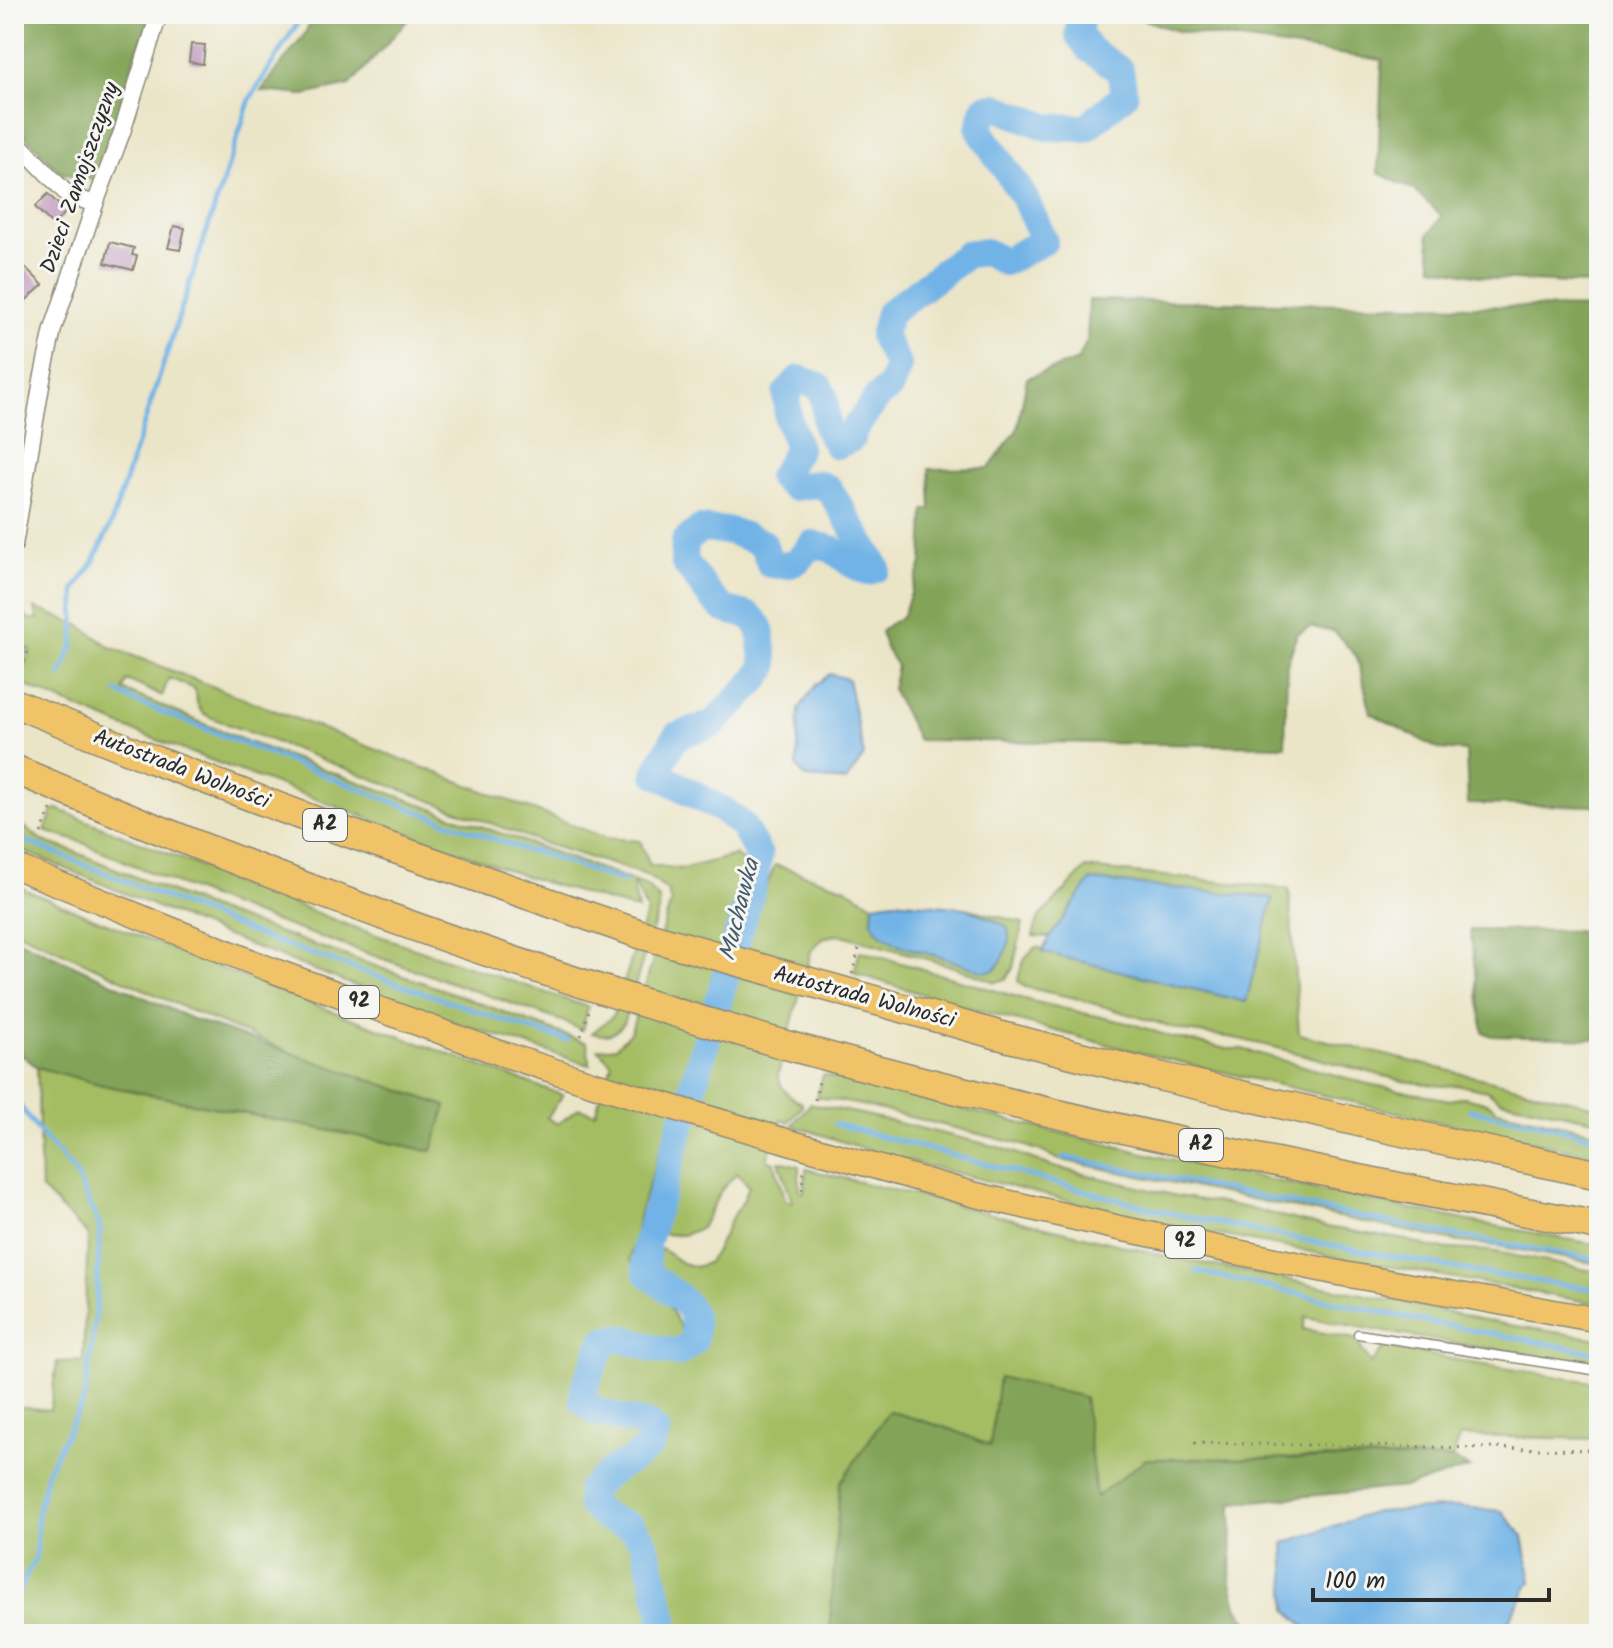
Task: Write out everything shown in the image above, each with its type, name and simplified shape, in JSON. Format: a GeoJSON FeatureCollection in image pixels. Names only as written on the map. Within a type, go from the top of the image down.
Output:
{"type":"FeatureCollection","features":[{"type":"Feature","properties":{"kind":"highway","name":"Autostrada Wolności"},"geometry":{"type":"LineString","coordinates":[[14,703],[329,826],[640,934],[998,1035],[1154,1075],[1599,1175]]}},
{"type":"Feature","properties":{"kind":"highway","name":"A2"},"geometry":{"type":"LineString","coordinates":[[14,769],[162,832],[355,906],[814,1061],[1463,1200],[1599,1226]]}},
{"type":"Feature","properties":{"kind":"main road","name":"92"},"geometry":{"type":"LineString","coordinates":[[14,866],[269,969],[500,1053],[777,1139],[976,1195],[1119,1228],[1329,1271],[1599,1320]]}},
{"type":"Feature","properties":{"kind":"street","name":"Dzieci Zamojszczyzny"},"geometry":{"type":"LineString","coordinates":[[14,545],[53,329],[122,132],[159,14]]}},
{"type":"Feature","properties":{"kind":"street"},"geometry":{"type":"LineString","coordinates":[[14,139],[68,195],[95,204]]}},
{"type":"Feature","properties":{"kind":"street"},"geometry":{"type":"LineString","coordinates":[[14,448],[28,461]]}},
{"type":"Feature","properties":{"kind":"lane"},"geometry":{"type":"LineString","coordinates":[[1358,1334],[1599,1371]]}},
{"type":"Feature","properties":{"kind":"path"},"geometry":{"type":"LineString","coordinates":[[14,683],[29,649]]}},
{"type":"Feature","properties":{"kind":"path"},"geometry":{"type":"LineString","coordinates":[[41,833],[52,807]]}},
{"type":"Feature","properties":{"kind":"path"},"geometry":{"type":"LineString","coordinates":[[834,989],[860,945]]}},
{"type":"Feature","properties":{"kind":"path"},"geometry":{"type":"LineString","coordinates":[[581,1036],[606,991]]}},
{"type":"Feature","properties":{"kind":"path"},"geometry":{"type":"LineString","coordinates":[[814,1061],[815,1100]]}},
{"type":"Feature","properties":{"kind":"path"},"geometry":{"type":"LineString","coordinates":[[1194,1443],[1599,1450]]}},
{"type":"Feature","properties":{"kind":"green space"},"geometry":{"type":"Polygon","coordinates":[[[14,14],[152,14],[134,59],[98,181],[61,173],[14,124],[14,14]]]}},
{"type":"Feature","properties":{"kind":"green space"},"geometry":{"type":"Polygon","coordinates":[[[315,14],[413,14],[350,85],[304,95],[261,91],[304,35],[315,14]]]}},
{"type":"Feature","properties":{"kind":"green space"},"geometry":{"type":"Polygon","coordinates":[[[1127,14],[1599,14],[1599,270],[1588,284],[1495,279],[1433,267],[1428,235],[1442,216],[1414,190],[1378,173],[1382,60],[1177,31],[1127,14]]]}},
{"type":"Feature","properties":{"kind":"green space"},"geometry":{"type":"Polygon","coordinates":[[[1089,300],[1599,308],[1599,806],[1468,804],[1466,751],[1438,749],[1371,713],[1357,657],[1335,632],[1311,627],[1297,634],[1287,665],[1285,746],[918,740],[892,689],[897,666],[885,647],[881,632],[902,617],[922,563],[924,510],[931,509],[929,469],[989,468],[1017,430],[1027,378],[1078,360],[1087,341],[1089,300]]]}},
{"type":"Feature","properties":{"kind":"green space"},"geometry":{"type":"Polygon","coordinates":[[[14,601],[28,619],[38,619],[35,608],[81,626],[110,647],[606,838],[640,841],[650,865],[682,869],[735,855],[746,864],[684,1080],[641,1207],[630,1259],[639,1278],[668,1304],[686,1338],[680,1344],[617,1334],[600,1340],[590,1348],[579,1373],[578,1387],[580,1400],[587,1412],[601,1422],[649,1434],[639,1445],[602,1470],[580,1493],[616,1480],[644,1460],[657,1446],[661,1433],[655,1420],[593,1398],[595,1376],[606,1355],[617,1344],[669,1362],[697,1354],[706,1340],[705,1317],[692,1300],[660,1272],[658,1254],[662,1249],[682,1263],[696,1267],[707,1263],[749,1186],[737,1173],[722,1189],[701,1228],[683,1235],[659,1234],[759,905],[775,865],[844,887],[873,904],[872,922],[900,946],[944,958],[994,920],[966,908],[1023,923],[1013,968],[1006,979],[995,982],[945,964],[846,936],[830,936],[815,946],[811,951],[778,1075],[783,1089],[802,1103],[802,1107],[788,1122],[781,1120],[767,1159],[774,1162],[786,1201],[792,1202],[779,1161],[799,1166],[800,1192],[804,1192],[806,1169],[1170,1257],[1503,1324],[1599,1339],[1599,1366],[1306,1317],[1303,1329],[1355,1339],[1371,1364],[1386,1346],[1599,1383],[1599,1439],[1461,1436],[1452,1458],[1146,1459],[1096,1497],[999,1378],[990,1447],[953,1430],[889,1411],[841,1483],[830,1623],[834,1634],[14,1634],[14,1406],[50,1410],[57,1362],[83,1361],[88,1235],[41,1189],[37,1067],[103,1085],[431,1151],[443,1113],[187,1009],[14,930],[14,885],[287,994],[563,1095],[547,1118],[558,1124],[579,1108],[595,1113],[612,1064],[598,1049],[616,1047],[631,1031],[671,902],[667,890],[646,875],[546,844],[208,716],[200,710],[195,689],[169,678],[162,696],[127,680],[123,690],[248,742],[647,886],[659,899],[659,908],[623,1024],[609,1034],[592,1033],[613,1016],[647,911],[635,884],[638,910],[527,877],[123,727],[17,682],[31,650],[28,648],[14,679],[14,658],[25,649],[23,647],[14,654],[14,601]]]}},
{"type":"Feature","properties":{"kind":"green space"},"geometry":{"type":"Polygon","coordinates":[[[57,809],[347,925],[588,1007],[582,1030],[251,913],[81,842],[45,831],[52,812],[57,809]]]}},
{"type":"Feature","properties":{"kind":"green space"},"geometry":{"type":"Polygon","coordinates":[[[14,819],[43,841],[217,911],[587,1043],[590,1065],[428,1014],[224,935],[14,847],[14,819]]]}},
{"type":"Feature","properties":{"kind":"green space"},"geometry":{"type":"Polygon","coordinates":[[[1086,868],[1289,889],[1299,1034],[1599,1107],[1599,1121],[1500,1100],[1487,1091],[1459,1085],[1403,1081],[1274,1047],[1185,1031],[1075,998],[1025,987],[1018,981],[1020,971],[1025,958],[1036,947],[1044,949],[1043,952],[1246,1002],[1091,880],[1050,937],[1033,936],[1038,919],[1086,868]]]}},
{"type":"Feature","properties":{"kind":"green space"},"geometry":{"type":"Polygon","coordinates":[[[1470,930],[1599,931],[1599,1039],[1492,1036],[1483,1032],[1470,930]]]}},
{"type":"Feature","properties":{"kind":"green space"},"geometry":{"type":"Polygon","coordinates":[[[14,938],[192,1019],[446,1106],[432,1151],[103,1085],[37,1067],[14,1049],[14,938]]]}},
{"type":"Feature","properties":{"kind":"green space"},"geometry":{"type":"Polygon","coordinates":[[[860,951],[1031,1001],[1136,1025],[1171,1037],[1227,1049],[1242,1049],[1368,1084],[1450,1100],[1464,1097],[1489,1104],[1497,1110],[1599,1133],[1599,1156],[1128,1050],[954,1004],[854,973],[860,951]]]}},
{"type":"Feature","properties":{"kind":"green space"},"geometry":{"type":"Polygon","coordinates":[[[823,1075],[1160,1157],[1599,1245],[1599,1264],[1460,1242],[1057,1159],[1020,1144],[817,1097],[823,1075]]]}},
{"type":"Feature","properties":{"kind":"green space"},"geometry":{"type":"Polygon","coordinates":[[[810,1104],[1002,1148],[1054,1167],[1177,1196],[1406,1240],[1433,1248],[1490,1251],[1599,1272],[1599,1304],[1166,1225],[883,1155],[792,1125],[810,1104]]]}},
{"type":"Feature","properties":{"kind":"green space"},"geometry":{"type":"Polygon","coordinates":[[[999,1377],[1084,1397],[1096,1497],[1146,1459],[1452,1458],[1470,1468],[1406,1487],[1232,1503],[1231,1583],[1237,1606],[1256,1634],[834,1634],[830,1623],[840,1483],[889,1411],[953,1430],[990,1446],[999,1377]]]}},
{"type":"Feature","properties":{"kind":"water"},"geometry":{"type":"Polygon","coordinates":[[[830,674],[848,679],[864,756],[846,781],[806,778],[797,767],[799,709],[816,685],[830,674]]]}},
{"type":"Feature","properties":{"kind":"water"},"geometry":{"type":"Polygon","coordinates":[[[1091,880],[1273,898],[1246,1002],[1042,952],[1091,880]]]}},
{"type":"Feature","properties":{"kind":"water"},"geometry":{"type":"Polygon","coordinates":[[[894,901],[966,908],[1007,926],[1009,938],[1005,955],[995,970],[984,972],[900,946],[879,933],[872,922],[873,904],[894,901]]]}},
{"type":"Feature","properties":{"kind":"water"},"geometry":{"type":"Polygon","coordinates":[[[1460,1507],[1502,1511],[1523,1536],[1531,1581],[1508,1622],[1493,1634],[1314,1634],[1287,1610],[1284,1543],[1375,1512],[1460,1507]]]}},
{"type":"Feature","properties":{"kind":"building"},"geometry":{"type":"Polygon","coordinates":[[[191,44],[205,45],[203,64],[189,62],[191,44]]]}},
{"type":"Feature","properties":{"kind":"building"},"geometry":{"type":"Polygon","coordinates":[[[48,194],[66,212],[53,225],[35,207],[48,194]]]}},
{"type":"Feature","properties":{"kind":"building"},"geometry":{"type":"Polygon","coordinates":[[[174,226],[185,228],[180,250],[168,248],[174,226]]]}},
{"type":"Feature","properties":{"kind":"building"},"geometry":{"type":"Polygon","coordinates":[[[110,242],[134,248],[132,255],[137,256],[133,270],[105,263],[110,242]]]}},
{"type":"Feature","properties":{"kind":"building"},"geometry":{"type":"Polygon","coordinates":[[[22,264],[43,285],[14,311],[14,271],[22,264]]]}},
{"type":"Feature","properties":{"kind":"waterway"},"geometry":{"type":"LineString","coordinates":[[60,676],[74,643],[75,589],[93,563],[111,524],[250,99],[303,14]]}},
{"type":"Feature","properties":{"kind":"waterway","name":"Muchawka"},"geometry":{"type":"LineString","coordinates":[[660,1634],[664,1618],[644,1542],[631,1527],[604,1517],[591,1504],[591,1489],[645,1450],[656,1432],[649,1425],[596,1412],[583,1400],[585,1385],[604,1341],[621,1338],[678,1353],[693,1342],[695,1328],[688,1307],[646,1271],[646,1244],[759,855],[742,825],[726,812],[656,773],[676,736],[713,724],[765,667],[760,627],[750,616],[724,609],[711,597],[684,561],[685,542],[700,529],[730,531],[763,543],[770,564],[795,562],[812,544],[832,549],[867,572],[877,568],[829,489],[818,484],[793,487],[781,477],[798,449],[788,418],[786,394],[799,379],[819,386],[824,396],[827,429],[837,445],[851,439],[855,428],[877,398],[890,387],[898,366],[883,337],[889,313],[967,254],[986,252],[1004,262],[1044,241],[1024,197],[979,129],[985,108],[996,107],[1047,127],[1086,128],[1124,95],[1120,70],[1089,49],[1079,35],[1080,14]]}},
{"type":"Feature","properties":{"kind":"waterway"},"geometry":{"type":"LineString","coordinates":[[117,692],[409,808],[527,851],[626,881]]}},
{"type":"Feature","properties":{"kind":"waterway"},"geometry":{"type":"LineString","coordinates":[[14,836],[263,937],[567,1040]]}},
{"type":"Feature","properties":{"kind":"waterway"},"geometry":{"type":"LineString","coordinates":[[14,1098],[75,1172],[100,1227],[96,1312],[84,1400],[48,1469],[38,1510],[36,1556],[14,1601]]}},
{"type":"Feature","properties":{"kind":"waterway"},"geometry":{"type":"LineString","coordinates":[[1470,1110],[1539,1123],[1599,1139]]}},
{"type":"Feature","properties":{"kind":"waterway"},"geometry":{"type":"LineString","coordinates":[[835,1124],[1169,1213],[1475,1272],[1599,1290]]}},
{"type":"Feature","properties":{"kind":"waterway"},"geometry":{"type":"LineString","coordinates":[[1063,1157],[1445,1234],[1599,1260]]}},
{"type":"Feature","properties":{"kind":"waterway"},"geometry":{"type":"LineString","coordinates":[[1196,1271],[1417,1320],[1599,1353]]}}]}
